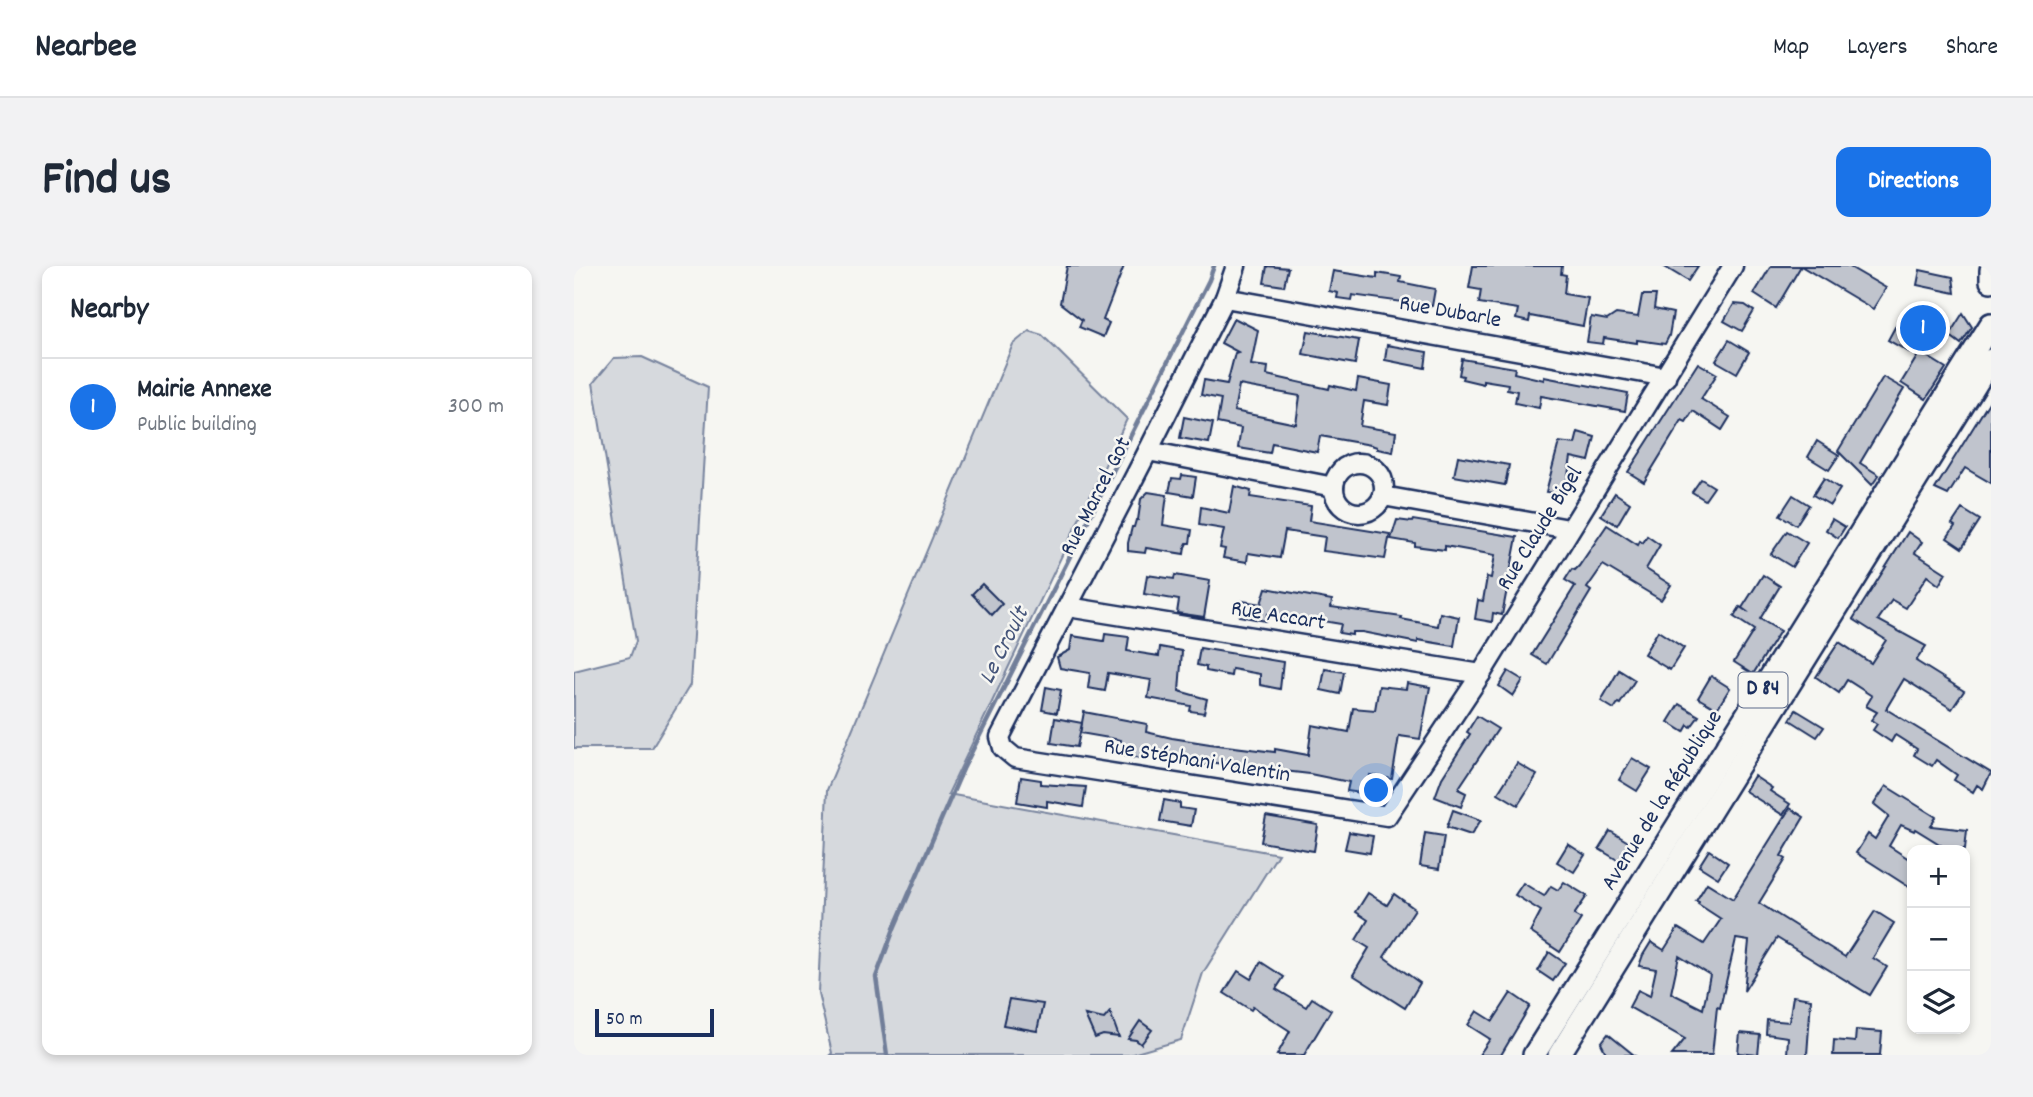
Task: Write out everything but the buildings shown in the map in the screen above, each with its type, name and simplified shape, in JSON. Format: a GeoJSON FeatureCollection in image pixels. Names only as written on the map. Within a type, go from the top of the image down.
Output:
{"type":"FeatureCollection","features":[{"type":"Feature","properties":{"kind":"main road"},"geometry":{"type":"LineString","coordinates":[[1989,268],[1991,281]]}},
{"type":"Feature","properties":{"kind":"main road","name":"Avenue de la République"},"geometry":{"type":"LineString","coordinates":[[1534,1055],[1991,324]]}},
{"type":"Feature","properties":{"kind":"main road","name":"Avenue de la République"},"geometry":{"type":"LineString","coordinates":[[1559,1055],[1991,360]]}},
{"type":"Feature","properties":{"kind":"street","name":"Rue Marcel Got"},"geometry":{"type":"LineString","coordinates":[[1003,748],[1000,737],[1148,451],[1224,298],[1236,266]]}},
{"type":"Feature","properties":{"kind":"street","name":"Rue Claude Bigel"},"geometry":{"type":"LineString","coordinates":[[1387,816],[1481,674],[1733,266]]}},
{"type":"Feature","properties":{"kind":"street","name":"Rue Dubarle"},"geometry":{"type":"LineString","coordinates":[[1224,298],[1666,377]]}},
{"type":"Feature","properties":{"kind":"street"},"geometry":{"type":"LineString","coordinates":[[1148,451],[1334,487]]}},
{"type":"Feature","properties":{"kind":"street"},"geometry":{"type":"LineString","coordinates":[[1363,464],[1371,467],[1382,479],[1382,496],[1373,509],[1350,512],[1338,502],[1334,487],[1336,479],[1347,466],[1363,464]]}},
{"type":"Feature","properties":{"kind":"street"},"geometry":{"type":"LineString","coordinates":[[1382,496],[1569,529]]}},
{"type":"Feature","properties":{"kind":"street","name":"Rue Accart"},"geometry":{"type":"LineString","coordinates":[[1068,607],[1481,674]]}},
{"type":"Feature","properties":{"kind":"street","name":"Rue Stéphani Valentin"},"geometry":{"type":"LineString","coordinates":[[1003,748],[1015,758],[1387,816]]}},
{"type":"Feature","properties":{"kind":"shaded area"},"geometry":{"type":"Polygon","coordinates":[[[1029,331],[1042,335],[1127,419],[948,794],[1278,854],[1203,973],[1181,1040],[1129,1055],[830,1055],[832,1053],[818,993],[827,790],[1013,344],[1029,331]]]}},
{"type":"Feature","properties":{"kind":"shaded area"},"geometry":{"type":"Polygon","coordinates":[[[642,357],[708,387],[690,685],[652,748],[574,748],[574,671],[630,657],[636,641],[593,383],[614,358],[642,357]]]}},
{"type":"Feature","properties":{"kind":"waterway","name":"Le Croult"},"geometry":{"type":"LineString","coordinates":[[887,1055],[876,977],[895,926],[963,769],[1214,266]]}},
{"type":"Feature","properties":{"kind":"place","name":"Mairie Annexe"},"geometry":{"type":"Point","coordinates":[1923,328]}}]}
